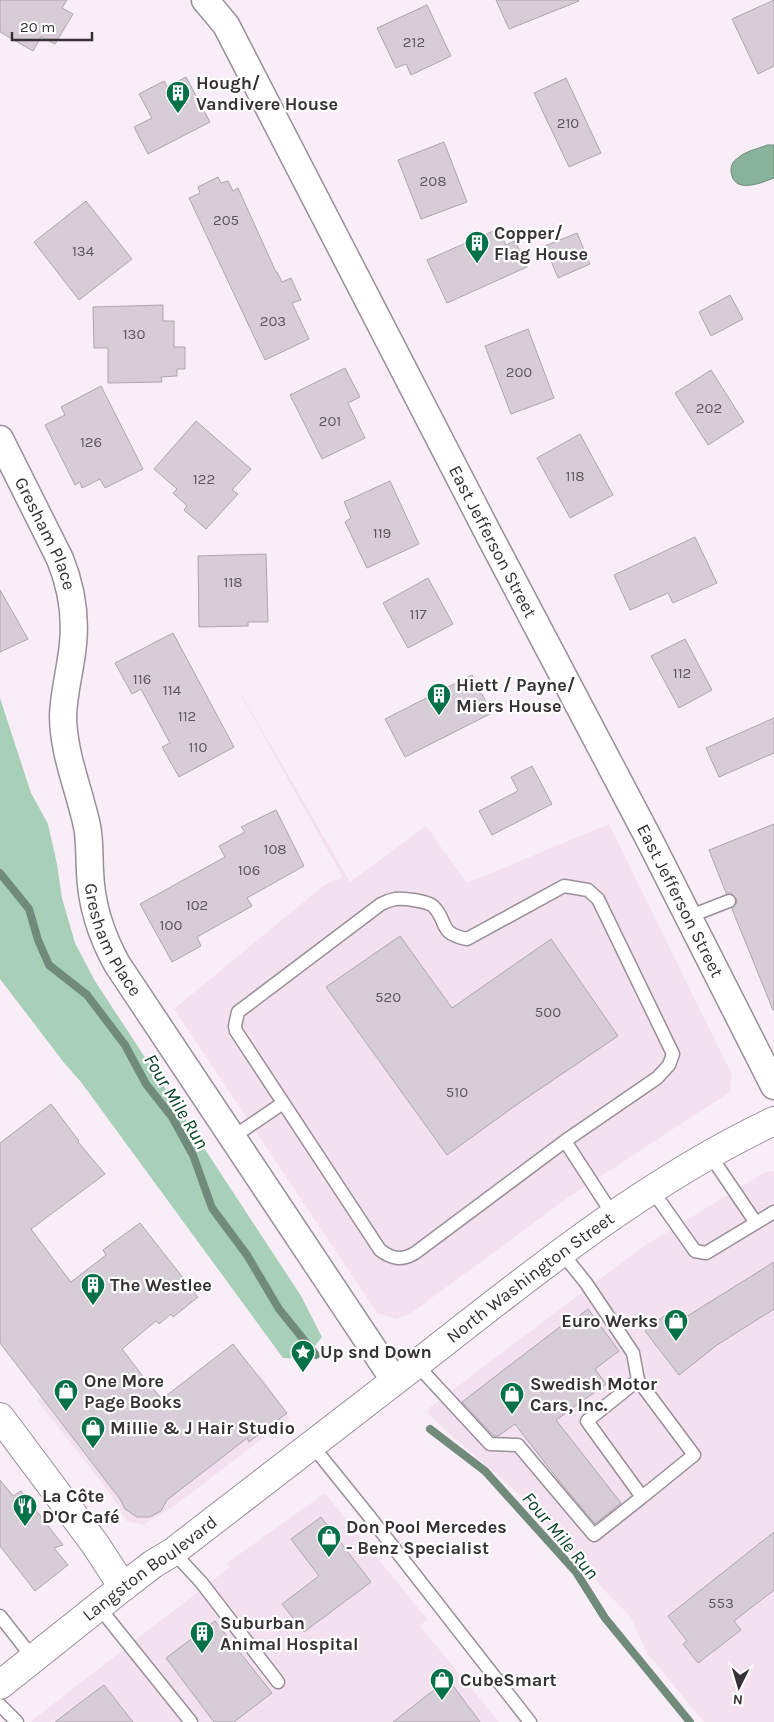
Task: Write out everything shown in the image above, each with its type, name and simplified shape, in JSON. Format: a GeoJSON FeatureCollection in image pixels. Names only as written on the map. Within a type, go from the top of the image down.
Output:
{"type":"FeatureCollection","features":[{"type":"Feature","properties":{"kind":"main road","name":"North Washington Street"},"geometry":{"type":"LineString","coordinates":[[305,1449],[613,1215],[710,1155],[774,1121]]}},
{"type":"Feature","properties":{"kind":"main road"},"geometry":{"type":"LineString","coordinates":[[0,1417],[95,1544],[122,1586]]}},
{"type":"Feature","properties":{"kind":"main road","name":"Langston Boulevard"},"geometry":{"type":"LineString","coordinates":[[0,1684],[122,1586],[173,1552],[305,1449]]}},
{"type":"Feature","properties":{"kind":"street","name":"East Jefferson Street"},"geometry":{"type":"LineString","coordinates":[[215,2],[774,1086]]}},
{"type":"Feature","properties":{"kind":"street","name":"Gresham Place"},"geometry":{"type":"LineString","coordinates":[[0,439],[60,559],[68,578],[72,596],[74,636],[64,702],[64,724],[70,763],[87,829],[91,890],[98,923],[118,964],[394,1380]]}},
{"type":"Feature","properties":{"kind":"lane"},"geometry":{"type":"LineString","coordinates":[[564,886],[588,890],[598,899],[673,1054],[669,1065],[658,1078],[565,1141],[415,1254],[399,1259],[389,1257],[380,1250],[236,1032],[235,1026],[238,1012],[381,904],[396,899],[427,902],[434,907],[446,930],[454,937],[467,939],[564,886]]}},
{"type":"Feature","properties":{"kind":"lane"},"geometry":{"type":"LineString","coordinates":[[688,917],[729,901]]}},
{"type":"Feature","properties":{"kind":"lane"},"geometry":{"type":"LineString","coordinates":[[234,1138],[283,1103]]}},
{"type":"Feature","properties":{"kind":"lane"},"geometry":{"type":"LineString","coordinates":[[565,1141],[613,1215]]}},
{"type":"Feature","properties":{"kind":"lane"},"geometry":{"type":"LineString","coordinates":[[710,1155],[756,1223]]}},
{"type":"Feature","properties":{"kind":"lane"},"geometry":{"type":"LineString","coordinates":[[652,1190],[697,1252],[706,1253],[774,1212]]}},
{"type":"Feature","properties":{"kind":"lane"},"geometry":{"type":"LineString","coordinates":[[416,1364],[490,1444],[518,1445],[594,1535],[694,1455],[638,1380],[633,1353],[586,1283],[562,1253]]}},
{"type":"Feature","properties":{"kind":"lane"},"geometry":{"type":"LineString","coordinates":[[638,1380],[587,1421],[642,1496]]}},
{"type":"Feature","properties":{"kind":"lane"},"geometry":{"type":"LineString","coordinates":[[305,1449],[369,1516],[530,1722]]}},
{"type":"Feature","properties":{"kind":"lane"},"geometry":{"type":"LineString","coordinates":[[173,1552],[201,1582],[278,1682]]}},
{"type":"Feature","properties":{"kind":"lane"},"geometry":{"type":"LineString","coordinates":[[98,1606],[191,1722]]}},
{"type":"Feature","properties":{"kind":"lane"},"geometry":{"type":"LineString","coordinates":[[0,1616],[33,1658]]}},
{"type":"Feature","properties":{"kind":"lane"},"geometry":{"type":"LineString","coordinates":[[0,1705],[17,1722]]}},
{"type":"Feature","properties":{"kind":"shaded area"},"geometry":{"type":"Polygon","coordinates":[[[767,145],[774,145],[774,178],[748,185],[737,183],[731,171],[736,159],[767,145]]]}},
{"type":"Feature","properties":{"kind":"shaded area"},"geometry":{"type":"Polygon","coordinates":[[[222,661],[350,882],[426,826],[467,883],[609,824],[732,1075],[730,1092],[569,1197],[410,1314],[396,1319],[377,1313],[174,1009],[323,886],[334,880],[341,879],[342,876],[222,661]]]}},
{"type":"Feature","properties":{"kind":"shaded area"},"geometry":{"type":"Polygon","coordinates":[[[0,698],[31,793],[48,824],[62,898],[75,943],[95,981],[301,1296],[322,1337],[305,1359],[283,1358],[81,1082],[0,979],[0,698]]]}},
{"type":"Feature","properties":{"kind":"shaded area"},"geometry":{"type":"Polygon","coordinates":[[[774,1171],[774,1722],[704,1722],[647,1653],[630,1616],[605,1591],[527,1501],[428,1413],[429,1408],[641,1248],[765,1172],[774,1171]]]}},
{"type":"Feature","properties":{"kind":"shaded area"},"geometry":{"type":"Polygon","coordinates":[[[260,1374],[290,1418],[174,1506],[143,1525],[127,1521],[109,1492],[37,1400],[63,1377],[139,1473],[260,1374]]]}},
{"type":"Feature","properties":{"kind":"shaded area"},"geometry":{"type":"Polygon","coordinates":[[[325,1493],[427,1619],[420,1626],[499,1722],[30,1722],[230,1567],[227,1563],[325,1493]]]}},
{"type":"Feature","properties":{"kind":"building"},"geometry":{"type":"Polygon","coordinates":[[[0,0],[67,0],[62,8],[73,14],[55,44],[41,37],[33,51],[0,32],[0,0]]]}},
{"type":"Feature","properties":{"kind":"building"},"geometry":{"type":"Polygon","coordinates":[[[496,0],[578,0],[579,1],[509,29],[496,0]]]}},
{"type":"Feature","properties":{"kind":"building"},"geometry":{"type":"Polygon","coordinates":[[[774,0],[774,66],[758,74],[732,19],[774,0]]]}},
{"type":"Feature","properties":{"kind":"building"},"geometry":{"type":"Polygon","coordinates":[[[427,5],[451,56],[411,75],[406,64],[396,68],[377,28],[427,5]]]}},
{"type":"Feature","properties":{"kind":"building","name":"Hough/ Vandivere House"},"geometry":{"type":"Polygon","coordinates":[[[186,77],[210,122],[148,154],[134,127],[152,118],[139,94],[164,81],[167,87],[186,77]]]}},
{"type":"Feature","properties":{"kind":"building"},"geometry":{"type":"Polygon","coordinates":[[[566,78],[601,153],[569,167],[534,93],[566,78]]]}},
{"type":"Feature","properties":{"kind":"building"},"geometry":{"type":"Polygon","coordinates":[[[444,142],[467,202],[421,219],[398,160],[444,142]]]}},
{"type":"Feature","properties":{"kind":"building"},"geometry":{"type":"Polygon","coordinates":[[[218,177],[221,183],[228,181],[233,191],[238,188],[276,272],[282,282],[291,278],[301,300],[292,303],[309,339],[265,360],[189,198],[200,193],[198,187],[218,177]]]}},
{"type":"Feature","properties":{"kind":"building"},"geometry":{"type":"Polygon","coordinates":[[[86,201],[132,259],[79,300],[34,242],[86,201]]]}},
{"type":"Feature","properties":{"kind":"building","name":"Copper/ Flag House"},"geometry":{"type":"Polygon","coordinates":[[[498,229],[506,245],[515,241],[527,267],[447,303],[427,260],[498,229]]]}},
{"type":"Feature","properties":{"kind":"building"},"geometry":{"type":"Polygon","coordinates":[[[577,233],[590,264],[558,278],[545,246],[577,233]]]}},
{"type":"Feature","properties":{"kind":"building"},"geometry":{"type":"Polygon","coordinates":[[[730,295],[743,319],[711,336],[699,312],[730,295]]]}},
{"type":"Feature","properties":{"kind":"building"},"geometry":{"type":"Polygon","coordinates":[[[163,305],[163,321],[174,321],[174,347],[185,347],[185,369],[177,369],[177,376],[161,377],[162,382],[108,383],[108,348],[94,348],[93,307],[163,305]]]}},
{"type":"Feature","properties":{"kind":"building"},"geometry":{"type":"Polygon","coordinates":[[[528,329],[554,398],[511,414],[485,346],[528,329]]]}},
{"type":"Feature","properties":{"kind":"building"},"geometry":{"type":"Polygon","coordinates":[[[345,368],[360,397],[348,403],[365,438],[322,459],[290,395],[345,368]]]}},
{"type":"Feature","properties":{"kind":"building"},"geometry":{"type":"Polygon","coordinates":[[[711,370],[744,422],[708,445],[675,393],[711,370]]]}},
{"type":"Feature","properties":{"kind":"building"},"geometry":{"type":"Polygon","coordinates":[[[101,386],[143,469],[105,488],[100,479],[82,488],[80,482],[75,485],[45,425],[65,415],[61,407],[101,386]]]}},
{"type":"Feature","properties":{"kind":"building"},"geometry":{"type":"Polygon","coordinates":[[[196,421],[251,469],[232,490],[238,494],[206,529],[184,510],[187,506],[173,493],[177,489],[154,469],[196,421]]]}},
{"type":"Feature","properties":{"kind":"building"},"geometry":{"type":"Polygon","coordinates":[[[580,434],[613,495],[570,518],[537,458],[580,434]]]}},
{"type":"Feature","properties":{"kind":"building"},"geometry":{"type":"Polygon","coordinates":[[[390,481],[419,544],[367,568],[345,522],[351,518],[344,502],[390,481]]]}},
{"type":"Feature","properties":{"kind":"building"},"geometry":{"type":"Polygon","coordinates":[[[695,537],[717,583],[673,603],[668,593],[630,610],[614,575],[695,537]]]}},
{"type":"Feature","properties":{"kind":"building"},"geometry":{"type":"Polygon","coordinates":[[[266,554],[268,622],[248,622],[248,626],[199,627],[198,556],[266,554]]]}},
{"type":"Feature","properties":{"kind":"building"},"geometry":{"type":"Polygon","coordinates":[[[428,578],[453,624],[408,648],[383,603],[428,578]]]}},
{"type":"Feature","properties":{"kind":"building"},"geometry":{"type":"Polygon","coordinates":[[[0,590],[28,639],[0,652],[0,590]]]}},
{"type":"Feature","properties":{"kind":"building"},"geometry":{"type":"Polygon","coordinates":[[[173,633],[234,747],[179,777],[162,747],[170,743],[141,689],[132,694],[115,663],[173,633]]]}},
{"type":"Feature","properties":{"kind":"building"},"geometry":{"type":"Polygon","coordinates":[[[685,639],[712,690],[679,708],[651,656],[685,639]]]}},
{"type":"Feature","properties":{"kind":"building","name":"Hiett / Payne/ Miers House"},"geometry":{"type":"Polygon","coordinates":[[[472,675],[492,713],[405,757],[385,719],[472,675]]]}},
{"type":"Feature","properties":{"kind":"building"},"geometry":{"type":"Polygon","coordinates":[[[774,718],[774,753],[719,777],[706,748],[774,718]]]}},
{"type":"Feature","properties":{"kind":"building"},"geometry":{"type":"Polygon","coordinates":[[[532,766],[552,804],[492,835],[479,811],[518,791],[511,777],[532,766]]]}},
{"type":"Feature","properties":{"kind":"building"},"geometry":{"type":"Polygon","coordinates":[[[276,810],[304,866],[247,898],[252,906],[197,937],[201,946],[172,962],[140,904],[225,857],[219,846],[245,832],[241,827],[276,810]]]}},
{"type":"Feature","properties":{"kind":"building"},"geometry":{"type":"Polygon","coordinates":[[[774,824],[773,1010],[732,909],[737,903],[736,898],[731,893],[726,893],[709,850],[774,824]]]}},
{"type":"Feature","properties":{"kind":"building"},"geometry":{"type":"Polygon","coordinates":[[[400,936],[452,1008],[551,939],[618,1036],[519,1103],[447,1155],[326,987],[400,936]]]}},
{"type":"Feature","properties":{"kind":"building","name":"The Westlee"},"geometry":{"type":"Polygon","coordinates":[[[51,1104],[78,1142],[105,1174],[31,1229],[54,1260],[71,1282],[106,1255],[103,1250],[140,1223],[198,1297],[173,1317],[171,1314],[159,1324],[156,1321],[122,1349],[148,1383],[162,1399],[233,1344],[287,1413],[249,1442],[247,1438],[167,1500],[161,1511],[150,1517],[137,1517],[125,1509],[120,1499],[0,1343],[0,1143],[51,1104]]]}},
{"type":"Feature","properties":{"kind":"building"},"geometry":{"type":"Polygon","coordinates":[[[774,1262],[774,1309],[717,1345],[679,1375],[645,1331],[673,1309],[681,1320],[774,1262]]]}},
{"type":"Feature","properties":{"kind":"building","name":"Swedish Motor Cars, Inc."},"geometry":{"type":"Polygon","coordinates":[[[588,1309],[619,1351],[595,1369],[606,1384],[556,1420],[621,1503],[595,1524],[515,1424],[498,1436],[494,1436],[462,1402],[561,1326],[563,1328],[588,1309]]]}},
{"type":"Feature","properties":{"kind":"building","name":"La Côte D'Or Café"},"geometry":{"type":"Polygon","coordinates":[[[0,1480],[13,1496],[21,1491],[63,1545],[54,1548],[68,1565],[35,1591],[0,1546],[0,1480]]]}},
{"type":"Feature","properties":{"kind":"building","name":"Don Pool Mercedes - Benz Specialist"},"geometry":{"type":"Polygon","coordinates":[[[321,1517],[371,1582],[304,1632],[282,1604],[319,1576],[291,1539],[321,1517]]]}},
{"type":"Feature","properties":{"kind":"building"},"geometry":{"type":"Polygon","coordinates":[[[774,1532],[774,1590],[734,1621],[741,1630],[698,1663],[683,1644],[687,1641],[668,1616],[774,1532]]]}},
{"type":"Feature","properties":{"kind":"building"},"geometry":{"type":"Polygon","coordinates":[[[215,1621],[272,1693],[234,1722],[214,1722],[166,1658],[215,1621]]]}},
{"type":"Feature","properties":{"kind":"building","name":"CubeSmart"},"geometry":{"type":"Polygon","coordinates":[[[448,1679],[480,1722],[393,1722],[448,1679]]]}},
{"type":"Feature","properties":{"kind":"building"},"geometry":{"type":"Polygon","coordinates":[[[104,1685],[133,1722],[55,1722],[89,1696],[104,1685]]]}},
{"type":"Feature","properties":{"kind":"waterway","name":"Four Mile Run"},"geometry":{"type":"LineString","coordinates":[[0,873],[29,909],[38,940],[49,965],[87,995],[125,1045],[146,1084],[172,1117],[193,1155],[212,1208],[247,1255],[279,1309],[316,1355]]}},
{"type":"Feature","properties":{"kind":"waterway","name":"Four Mile Run"},"geometry":{"type":"LineString","coordinates":[[430,1429],[485,1471],[576,1572],[605,1618],[690,1722]]}},
{"type":"Feature","properties":{"kind":"place","name":"Hough/ Vandivere House"},"geometry":{"type":"Point","coordinates":[178,114]}},
{"type":"Feature","properties":{"kind":"place","name":"Copper/ Flag House"},"geometry":{"type":"Point","coordinates":[477,264]}},
{"type":"Feature","properties":{"kind":"place","name":"Hiett / Payne/ Miers House"},"geometry":{"type":"Point","coordinates":[439,716]}},
{"type":"Feature","properties":{"kind":"place","name":"The Westlee"},"geometry":{"type":"Point","coordinates":[93,1306]}},
{"type":"Feature","properties":{"kind":"place","name":"Euro Werks"},"geometry":{"type":"Point","coordinates":[676,1342]}},
{"type":"Feature","properties":{"kind":"place","name":"Up snd Down"},"geometry":{"type":"Point","coordinates":[303,1373]}},
{"type":"Feature","properties":{"kind":"place","name":"One More Page Books"},"geometry":{"type":"Point","coordinates":[66,1412]}},
{"type":"Feature","properties":{"kind":"place","name":"Swedish Motor Cars, Inc."},"geometry":{"type":"Point","coordinates":[512,1415]}},
{"type":"Feature","properties":{"kind":"place","name":"Millie & J Hair Studio"},"geometry":{"type":"Point","coordinates":[93,1449]}},
{"type":"Feature","properties":{"kind":"place","name":"La Côte D'Or Café"},"geometry":{"type":"Point","coordinates":[25,1527]}},
{"type":"Feature","properties":{"kind":"place","name":"Don Pool Mercedes - Benz Specialist"},"geometry":{"type":"Point","coordinates":[329,1558]}},
{"type":"Feature","properties":{"kind":"place","name":"Suburban Animal Hospital"},"geometry":{"type":"Point","coordinates":[202,1654]}},
{"type":"Feature","properties":{"kind":"place","name":"CubeSmart"},"geometry":{"type":"Point","coordinates":[442,1701]}}]}
